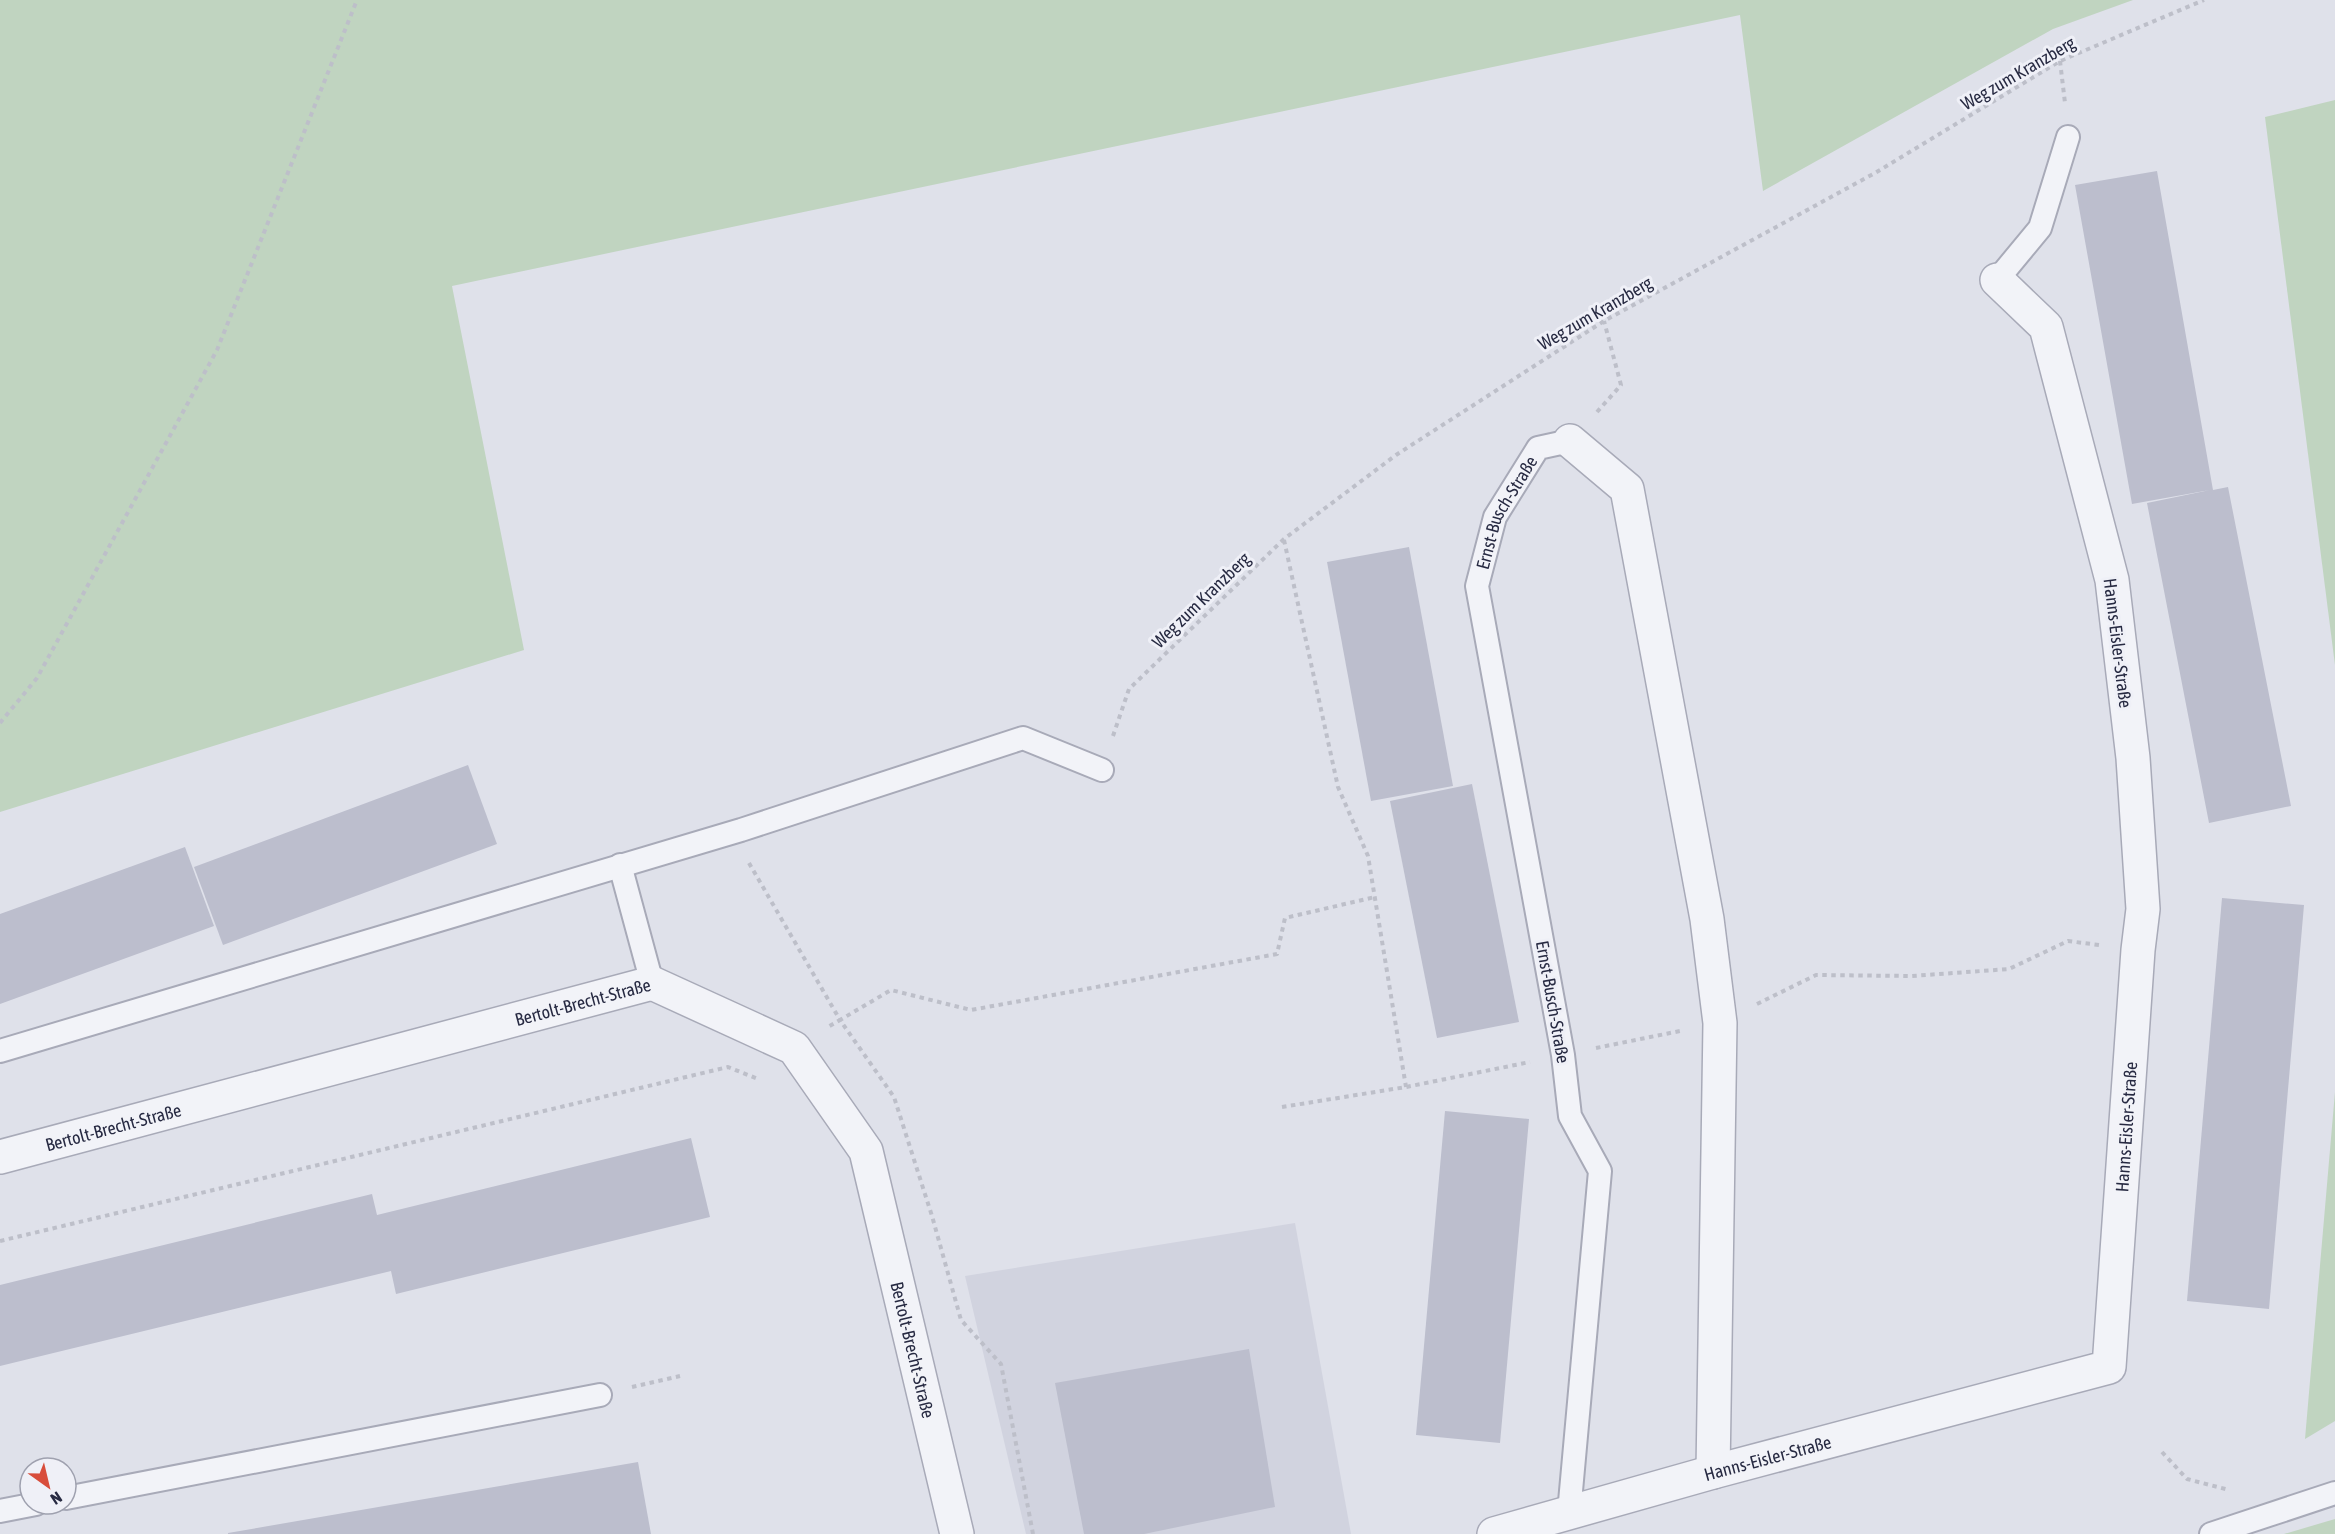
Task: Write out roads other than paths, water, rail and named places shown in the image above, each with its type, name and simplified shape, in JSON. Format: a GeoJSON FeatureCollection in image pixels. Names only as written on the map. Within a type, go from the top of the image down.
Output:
{"type":"FeatureCollection","features":[{"type":"Feature","properties":{"kind":"street","name":"Hanns-Eisler-Straße"},"geometry":{"type":"LineString","coordinates":[[1494,1534],[1713,1472],[2109,1367],[2138,950],[2143,909],[2133,770],[2112,580],[2046,327],[1997,280]]}},
{"type":"Feature","properties":{"kind":"street"},"geometry":{"type":"LineString","coordinates":[[1570,441],[1627,489],[1707,919],[1720,1023],[1713,1472]]}},
{"type":"Feature","properties":{"kind":"street","name":"Bertolt-Brecht-Straße"},"geometry":{"type":"LineString","coordinates":[[0,1157],[652,983],[794,1047],[866,1151],[957,1534]]}},
{"type":"Feature","properties":{"kind":"lane"},"geometry":{"type":"LineString","coordinates":[[1997,280],[2040,228],[2068,137]]}},
{"type":"Feature","properties":{"kind":"lane","name":"Ernst-Busch-Straße"},"geometry":{"type":"LineString","coordinates":[[1569,1513],[1600,1171],[1570,1116],[1563,1055],[1477,586],[1496,517],[1538,448],[1570,441]]}},
{"type":"Feature","properties":{"kind":"lane"},"geometry":{"type":"LineString","coordinates":[[0,1051],[741,830],[1023,738],[1102,770]]}},
{"type":"Feature","properties":{"kind":"lane"},"geometry":{"type":"LineString","coordinates":[[620,865],[652,983]]}},
{"type":"Feature","properties":{"kind":"lane"},"geometry":{"type":"LineString","coordinates":[[78,1496],[600,1395]]}},
{"type":"Feature","properties":{"kind":"lane"},"geometry":{"type":"LineString","coordinates":[[2211,1534],[2335,1493]]}},
{"type":"Feature","properties":{"kind":"lane"},"geometry":{"type":"LineString","coordinates":[[0,1511],[18,1508]]}}]}
